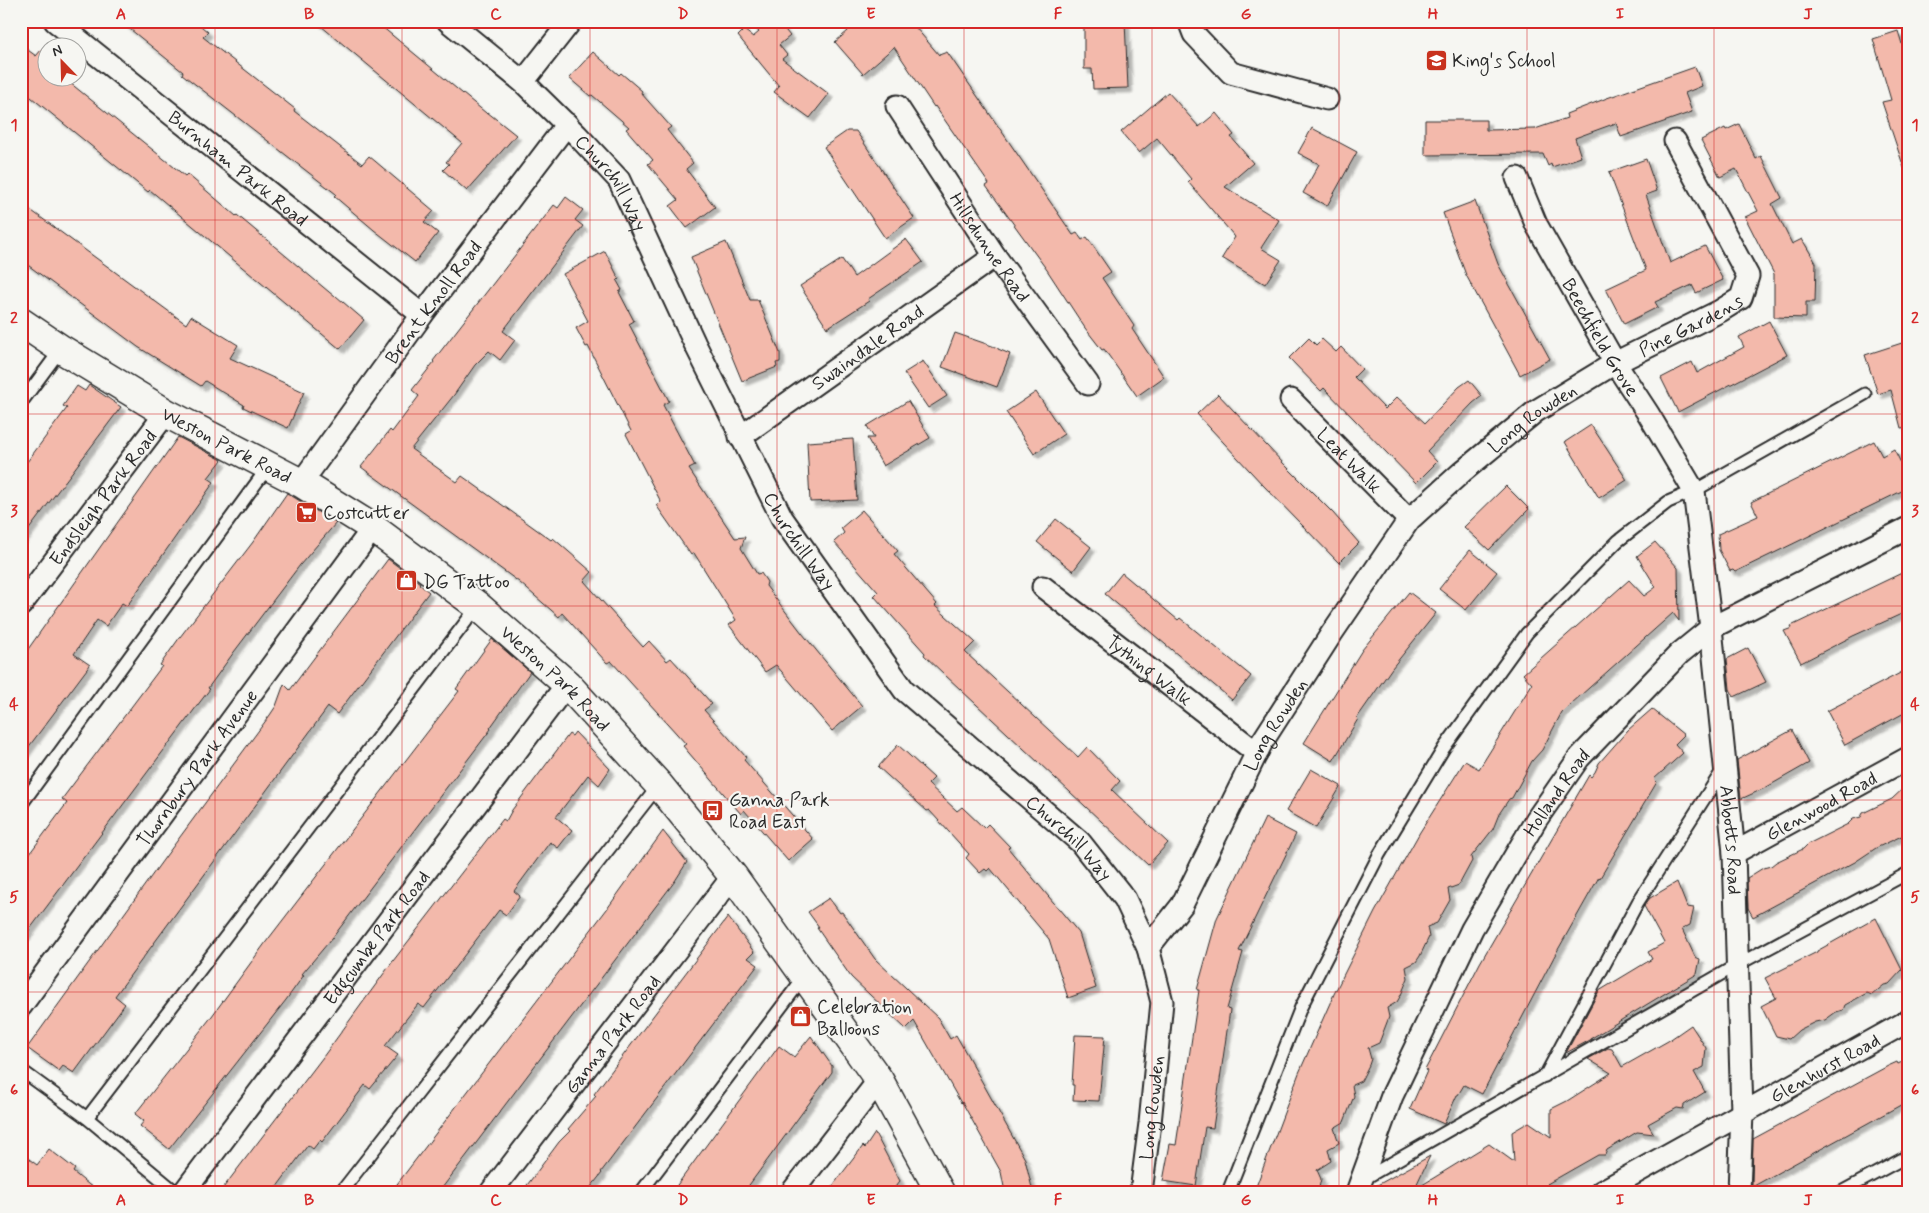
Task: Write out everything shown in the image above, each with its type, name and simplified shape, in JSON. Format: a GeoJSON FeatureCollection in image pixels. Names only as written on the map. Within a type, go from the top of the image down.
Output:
{"type":"FeatureCollection","features":[{"type":"Feature","properties":{"kind":"street","name":"Burnham Park Road"},"geometry":{"type":"LineString","coordinates":[[55,21],[422,316]]}},
{"type":"Feature","properties":{"kind":"street","name":"Churchill Way"},"geometry":{"type":"LineString","coordinates":[[448,21],[523,82],[567,124],[618,180],[740,437],[782,518],[904,690],[1080,842],[1125,900],[1148,948]]}},
{"type":"Feature","properties":{"kind":"street"},"geometry":{"type":"LineString","coordinates":[[523,82],[570,21]]}},
{"type":"Feature","properties":{"kind":"street"},"geometry":{"type":"LineString","coordinates":[[1189,21],[1194,34],[1231,73],[1327,99]]}},
{"type":"Feature","properties":{"kind":"street","name":"Hillsdunne Road"},"geometry":{"type":"LineString","coordinates":[[896,106],[995,256],[1088,384]]}},
{"type":"Feature","properties":{"kind":"street","name":"Brent Knoll Road"},"geometry":{"type":"LineString","coordinates":[[301,483],[422,316],[567,124]]}},
{"type":"Feature","properties":{"kind":"street","name":"Pine Gardens"},"geometry":{"type":"LineString","coordinates":[[1616,364],[1727,307],[1740,298],[1748,276],[1675,141]]}},
{"type":"Feature","properties":{"kind":"street","name":"Beechfield Grove"},"geometry":{"type":"LineString","coordinates":[[1517,178],[1536,224],[1616,364],[1694,491]]}},
{"type":"Feature","properties":{"kind":"street","name":"Swaindale Road"},"geometry":{"type":"LineString","coordinates":[[740,437],[995,256]]}},
{"type":"Feature","properties":{"kind":"street","name":"Weston Park Road"},"geometry":{"type":"LineString","coordinates":[[21,322],[61,349],[166,413],[301,483],[373,528],[478,606],[567,684],[660,785],[733,876],[879,1080],[940,1192]]}},
{"type":"Feature","properties":{"kind":"street","name":"Long Rowden"},"geometry":{"type":"LineString","coordinates":[[1141,1192],[1162,1002],[1148,948],[1182,905],[1262,742],[1409,520],[1462,472],[1536,411],[1616,364]]}},
{"type":"Feature","properties":{"kind":"street","name":"Leat Walk"},"geometry":{"type":"LineString","coordinates":[[1291,400],[1409,520]]}},
{"type":"Feature","properties":{"kind":"street","name":"Endsleigh Park Road"},"geometry":{"type":"LineString","coordinates":[[21,605],[166,413]]}},
{"type":"Feature","properties":{"kind":"street","name":"Abbotts Road"},"geometry":{"type":"LineString","coordinates":[[1694,491],[1711,628],[1734,852],[1742,1112],[1739,1192]]}},
{"type":"Feature","properties":{"kind":"street","name":"Thornbury Park Avenue"},"geometry":{"type":"LineString","coordinates":[[21,1006],[373,528]]}},
{"type":"Feature","properties":{"kind":"street","name":"Holland Road"},"geometry":{"type":"LineString","coordinates":[[1359,1186],[1392,1096],[1472,929],[1536,820],[1579,758],[1679,654],[1711,628],[1908,528]]}},
{"type":"Feature","properties":{"kind":"street","name":"Tything Walk"},"geometry":{"type":"LineString","coordinates":[[1043,587],[1257,753]]}},
{"type":"Feature","properties":{"kind":"street","name":"Edgcumbe Park Road"},"geometry":{"type":"LineString","coordinates":[[184,1192],[567,684]]}},
{"type":"Feature","properties":{"kind":"street","name":"Glenwood Road"},"geometry":{"type":"LineString","coordinates":[[1734,852],[1908,758]]}},
{"type":"Feature","properties":{"kind":"street","name":"Ganna Park Road"},"geometry":{"type":"LineString","coordinates":[[490,1192],[733,876]]}},
{"type":"Feature","properties":{"kind":"street","name":"Glenhurst Road"},"geometry":{"type":"LineString","coordinates":[[1601,1192],[1908,1021]]}},
{"type":"Feature","properties":{"kind":"street"},"geometry":{"type":"LineString","coordinates":[[792,1192],[879,1080]]}},
{"type":"Feature","properties":{"kind":"lane"},"geometry":{"type":"LineString","coordinates":[[21,403],[61,349]]}},
{"type":"Feature","properties":{"kind":"lane"},"geometry":{"type":"LineString","coordinates":[[1228,1192],[1301,1006],[1379,855],[1444,748],[1527,633],[1618,542],[1668,502],[1694,491],[1865,394]]}},
{"type":"Feature","properties":{"kind":"lane"},"geometry":{"type":"LineString","coordinates":[[21,806],[268,467]]}},
{"type":"Feature","properties":{"kind":"lane"},"geometry":{"type":"LineString","coordinates":[[87,1118],[478,606]]}},
{"type":"Feature","properties":{"kind":"lane"},"geometry":{"type":"LineString","coordinates":[[1545,1076],[1638,902],[1725,767]]}},
{"type":"Feature","properties":{"kind":"lane"},"geometry":{"type":"LineString","coordinates":[[341,1192],[660,785]]}},
{"type":"Feature","properties":{"kind":"lane"},"geometry":{"type":"LineString","coordinates":[[1359,1186],[1737,965],[1908,873]]}},
{"type":"Feature","properties":{"kind":"lane"},"geometry":{"type":"LineString","coordinates":[[641,1192],[804,977]]}},
{"type":"Feature","properties":{"kind":"lane"},"geometry":{"type":"LineString","coordinates":[[21,1070],[87,1118],[176,1192]]}},
{"type":"Feature","properties":{"kind":"lane"},"geometry":{"type":"LineString","coordinates":[[1842,1192],[1908,1156]]}},
{"type":"Feature","properties":{"kind":"building"},"geometry":{"type":"Polygon","coordinates":[[[120,21],[195,21],[208,32],[203,37],[295,109],[294,111],[362,164],[369,156],[434,211],[424,222],[438,233],[415,262],[334,196],[336,194],[182,74],[183,72],[120,21]]]}},
{"type":"Feature","properties":{"kind":"building"},"geometry":{"type":"Polygon","coordinates":[[[315,21],[375,21],[486,113],[516,135],[467,191],[443,170],[449,164],[446,162],[462,143],[315,21]]]}},
{"type":"Feature","properties":{"kind":"building"},"geometry":{"type":"Polygon","coordinates":[[[748,21],[778,21],[790,36],[779,45],[787,55],[782,59],[829,94],[810,118],[774,92],[779,86],[738,36],[744,30],[753,37],[759,32],[748,21]]]}},
{"type":"Feature","properties":{"kind":"building"},"geometry":{"type":"Polygon","coordinates":[[[841,21],[910,21],[939,55],[947,52],[1073,235],[1077,233],[1082,240],[1087,237],[1111,272],[1102,278],[1134,326],[1132,329],[1164,377],[1137,396],[1104,349],[1102,350],[1085,328],[1047,270],[986,186],[989,184],[894,47],[863,74],[835,42],[848,31],[841,21]]]}},
{"type":"Feature","properties":{"kind":"building"},"geometry":{"type":"Polygon","coordinates":[[[1084,21],[1125,21],[1128,88],[1093,89],[1092,69],[1084,69],[1084,21]]]}},
{"type":"Feature","properties":{"kind":"building"},"geometry":{"type":"Polygon","coordinates":[[[1898,31],[1902,44],[1908,43],[1908,167],[1904,168],[1882,102],[1891,100],[1873,39],[1898,31]]]}},
{"type":"Feature","properties":{"kind":"building"},"geometry":{"type":"Polygon","coordinates":[[[21,45],[36,56],[38,54],[38,88],[76,88],[185,176],[187,174],[364,320],[340,349],[150,190],[148,192],[21,89],[21,45]]]}},
{"type":"Feature","properties":{"kind":"building"},"geometry":{"type":"Polygon","coordinates":[[[593,52],[619,75],[621,73],[642,91],[641,93],[671,127],[667,130],[693,163],[686,169],[715,207],[687,228],[670,206],[678,200],[648,164],[653,160],[626,129],[629,127],[569,78],[593,52]]]}},
{"type":"Feature","properties":{"kind":"building"},"geometry":{"type":"Polygon","coordinates":[[[1695,67],[1702,86],[1685,93],[1692,112],[1621,137],[1616,123],[1575,138],[1581,157],[1552,167],[1551,164],[1548,166],[1543,154],[1425,155],[1425,120],[1486,120],[1486,130],[1535,129],[1567,118],[1566,114],[1607,98],[1695,67]]]}},
{"type":"Feature","properties":{"kind":"building"},"geometry":{"type":"Polygon","coordinates":[[[1168,92],[1199,127],[1216,113],[1234,135],[1231,137],[1253,163],[1225,187],[1279,220],[1261,248],[1281,260],[1265,284],[1222,258],[1235,237],[1188,182],[1191,179],[1157,138],[1139,153],[1121,132],[1168,92]]]}},
{"type":"Feature","properties":{"kind":"building"},"geometry":{"type":"Polygon","coordinates":[[[1739,124],[1756,159],[1761,156],[1782,198],[1772,204],[1792,244],[1802,239],[1816,263],[1815,302],[1806,302],[1806,318],[1774,317],[1774,274],[1745,217],[1758,211],[1736,169],[1720,177],[1701,140],[1725,128],[1726,130],[1739,124]]]}},
{"type":"Feature","properties":{"kind":"building"},"geometry":{"type":"Polygon","coordinates":[[[1312,128],[1357,152],[1327,206],[1303,193],[1319,164],[1298,153],[1312,128]]]}},
{"type":"Feature","properties":{"kind":"building"},"geometry":{"type":"Polygon","coordinates":[[[847,131],[856,131],[914,218],[885,238],[824,147],[847,131]]]}},
{"type":"Feature","properties":{"kind":"building"},"geometry":{"type":"Polygon","coordinates":[[[1646,159],[1657,191],[1646,195],[1670,263],[1705,246],[1723,280],[1696,293],[1692,285],[1655,302],[1658,307],[1624,324],[1606,289],[1646,270],[1609,172],[1646,159]]]}},
{"type":"Feature","properties":{"kind":"building"},"geometry":{"type":"Polygon","coordinates":[[[566,197],[583,210],[575,220],[583,226],[503,331],[515,340],[500,360],[489,351],[475,365],[411,449],[457,482],[462,476],[551,540],[553,538],[592,572],[584,581],[643,647],[649,641],[667,661],[671,658],[712,704],[704,710],[746,757],[744,760],[813,839],[788,861],[744,810],[741,814],[683,746],[686,744],[611,661],[607,663],[562,613],[559,617],[519,582],[361,467],[390,430],[392,432],[419,396],[412,390],[433,361],[554,205],[558,208],[566,197]]]}},
{"type":"Feature","properties":{"kind":"building"},"geometry":{"type":"Polygon","coordinates":[[[1475,201],[1498,264],[1550,359],[1520,375],[1466,275],[1443,213],[1475,201]]]}},
{"type":"Feature","properties":{"kind":"building"},"geometry":{"type":"Polygon","coordinates":[[[21,203],[186,324],[191,316],[238,345],[230,358],[304,392],[288,428],[243,407],[244,405],[205,381],[201,386],[138,347],[21,260],[21,203]]]}},
{"type":"Feature","properties":{"kind":"building"},"geometry":{"type":"Polygon","coordinates":[[[906,239],[923,262],[868,299],[869,301],[827,328],[800,286],[842,259],[854,277],[906,239]]]}},
{"type":"Feature","properties":{"kind":"building"},"geometry":{"type":"Polygon","coordinates":[[[726,242],[750,300],[758,300],[780,353],[780,362],[776,363],[777,367],[742,381],[691,257],[726,242]]]}},
{"type":"Feature","properties":{"kind":"building"},"geometry":{"type":"Polygon","coordinates":[[[605,251],[619,279],[617,281],[622,290],[619,292],[634,321],[629,324],[669,401],[663,405],[695,466],[689,469],[735,538],[745,537],[741,548],[757,574],[761,573],[767,582],[766,586],[862,706],[832,731],[776,665],[765,672],[729,625],[736,620],[694,553],[691,555],[656,505],[661,502],[626,434],[631,431],[588,346],[586,347],[576,328],[588,321],[563,274],[605,251]]]}},
{"type":"Feature","properties":{"kind":"building"},"geometry":{"type":"Polygon","coordinates":[[[1769,321],[1787,355],[1678,412],[1661,378],[1692,362],[1697,373],[1744,347],[1739,337],[1769,321]]]}},
{"type":"Feature","properties":{"kind":"building"},"geometry":{"type":"Polygon","coordinates":[[[955,333],[1010,354],[997,387],[942,367],[955,333]]]}},
{"type":"Feature","properties":{"kind":"building"},"geometry":{"type":"Polygon","coordinates":[[[1309,338],[1316,345],[1322,339],[1336,352],[1341,347],[1362,369],[1354,377],[1385,409],[1397,397],[1425,423],[1459,387],[1469,380],[1482,396],[1427,451],[1437,462],[1416,483],[1324,388],[1321,391],[1289,358],[1309,338]]]}},
{"type":"Feature","properties":{"kind":"building"},"geometry":{"type":"Polygon","coordinates":[[[1908,341],[1908,427],[1901,428],[1891,390],[1878,394],[1865,355],[1908,341]]]}},
{"type":"Feature","properties":{"kind":"building"},"geometry":{"type":"Polygon","coordinates":[[[923,361],[947,396],[928,408],[904,373],[923,361]]]}},
{"type":"Feature","properties":{"kind":"building"},"geometry":{"type":"Polygon","coordinates":[[[89,385],[121,407],[21,540],[21,470],[67,408],[63,406],[77,386],[85,391],[89,385]]]}},
{"type":"Feature","properties":{"kind":"building"},"geometry":{"type":"Polygon","coordinates":[[[1036,392],[1064,434],[1034,454],[1006,412],[1036,392]]]}},
{"type":"Feature","properties":{"kind":"building"},"geometry":{"type":"Polygon","coordinates":[[[1218,394],[1333,513],[1359,543],[1339,563],[1197,414],[1218,394]]]}},
{"type":"Feature","properties":{"kind":"building"},"geometry":{"type":"Polygon","coordinates":[[[908,401],[930,438],[883,466],[867,438],[874,438],[867,426],[908,401]]]}},
{"type":"Feature","properties":{"kind":"building"},"geometry":{"type":"Polygon","coordinates":[[[1591,425],[1627,480],[1599,498],[1565,442],[1591,425]]]}},
{"type":"Feature","properties":{"kind":"building"},"geometry":{"type":"Polygon","coordinates":[[[178,437],[222,460],[208,478],[214,482],[127,606],[122,603],[106,626],[97,620],[74,654],[90,665],[21,757],[21,665],[28,653],[26,652],[178,437]]]}},
{"type":"Feature","properties":{"kind":"building"},"geometry":{"type":"Polygon","coordinates":[[[853,439],[857,500],[810,502],[807,442],[853,439]]]}},
{"type":"Feature","properties":{"kind":"building"},"geometry":{"type":"Polygon","coordinates":[[[1874,441],[1882,456],[1894,449],[1908,477],[1908,488],[1735,572],[1733,570],[1730,571],[1719,550],[1718,534],[1758,516],[1751,502],[1874,441]]]}},
{"type":"Feature","properties":{"kind":"building"},"geometry":{"type":"Polygon","coordinates":[[[1506,486],[1529,509],[1489,550],[1464,527],[1506,486]]]}},
{"type":"Feature","properties":{"kind":"building"},"geometry":{"type":"Polygon","coordinates":[[[287,493],[336,523],[300,565],[234,652],[208,688],[210,689],[21,941],[21,865],[67,803],[62,799],[162,666],[160,665],[180,637],[253,542],[287,493]]]}},
{"type":"Feature","properties":{"kind":"building"},"geometry":{"type":"Polygon","coordinates":[[[862,510],[898,551],[894,554],[937,604],[935,606],[975,642],[965,652],[1078,757],[1087,747],[1120,781],[1112,790],[1168,843],[1148,865],[924,655],[925,653],[874,596],[878,592],[834,542],[844,533],[841,528],[862,510]]]}},
{"type":"Feature","properties":{"kind":"building"},"geometry":{"type":"Polygon","coordinates":[[[1056,519],[1091,547],[1073,571],[1037,542],[1056,519]]]}},
{"type":"Feature","properties":{"kind":"building"},"geometry":{"type":"Polygon","coordinates":[[[1655,542],[1678,568],[1679,621],[1673,613],[1562,712],[1542,750],[1532,761],[1512,798],[1509,799],[1499,814],[1493,829],[1471,857],[1472,861],[1459,885],[1448,889],[1450,900],[1437,923],[1427,927],[1429,937],[1416,962],[1406,967],[1408,978],[1401,995],[1397,1002],[1387,1008],[1389,1017],[1379,1043],[1368,1048],[1371,1059],[1369,1065],[1361,1081],[1352,1085],[1354,1096],[1344,1122],[1334,1128],[1339,1143],[1328,1149],[1331,1161],[1317,1170],[1321,1179],[1318,1192],[1254,1192],[1299,1073],[1334,994],[1375,912],[1420,832],[1465,761],[1479,769],[1532,684],[1523,674],[1629,580],[1644,596],[1656,587],[1637,556],[1655,542]]]}},
{"type":"Feature","properties":{"kind":"building"},"geometry":{"type":"Polygon","coordinates":[[[1470,550],[1497,572],[1466,610],[1439,589],[1470,550]]]}},
{"type":"Feature","properties":{"kind":"building"},"geometry":{"type":"Polygon","coordinates":[[[388,559],[429,592],[337,714],[328,707],[115,996],[125,1004],[74,1073],[63,1066],[59,1071],[27,1048],[270,715],[276,706],[284,684],[290,690],[388,559]]]}},
{"type":"Feature","properties":{"kind":"building"},"geometry":{"type":"Polygon","coordinates":[[[1908,570],[1908,611],[1853,636],[1801,663],[1784,631],[1908,570]]]}},
{"type":"Feature","properties":{"kind":"building"},"geometry":{"type":"Polygon","coordinates":[[[1122,573],[1178,620],[1180,618],[1251,676],[1232,700],[1105,594],[1122,573]]]}},
{"type":"Feature","properties":{"kind":"building"},"geometry":{"type":"Polygon","coordinates":[[[1409,592],[1436,613],[1392,668],[1357,718],[1333,761],[1304,743],[1362,650],[1409,592]]]}},
{"type":"Feature","properties":{"kind":"building"},"geometry":{"type":"Polygon","coordinates":[[[492,639],[530,672],[491,729],[333,937],[302,974],[304,975],[286,1000],[169,1149],[140,1126],[144,1121],[135,1114],[209,1020],[266,942],[459,691],[456,689],[492,639]]]}},
{"type":"Feature","properties":{"kind":"building"},"geometry":{"type":"Polygon","coordinates":[[[1748,648],[1766,682],[1734,697],[1730,689],[1727,659],[1748,648]]]}},
{"type":"Feature","properties":{"kind":"building"},"geometry":{"type":"Polygon","coordinates":[[[1908,669],[1908,711],[1845,745],[1827,711],[1908,669]]]}},
{"type":"Feature","properties":{"kind":"building"},"geometry":{"type":"Polygon","coordinates":[[[1652,709],[1684,735],[1675,744],[1683,753],[1654,779],[1657,782],[1599,877],[1555,955],[1482,1094],[1464,1085],[1457,1095],[1444,1124],[1410,1109],[1427,1071],[1425,1070],[1480,963],[1589,775],[1591,777],[1599,763],[1628,730],[1652,709]]]}},
{"type":"Feature","properties":{"kind":"building"},"geometry":{"type":"Polygon","coordinates":[[[1792,730],[1809,763],[1765,788],[1741,799],[1737,760],[1792,730]]]}},
{"type":"Feature","properties":{"kind":"building"},"geometry":{"type":"Polygon","coordinates":[[[575,732],[610,769],[599,785],[588,775],[556,817],[572,830],[558,848],[550,842],[514,891],[520,896],[506,915],[499,910],[424,1008],[418,1004],[385,1046],[398,1055],[370,1089],[365,1085],[322,1142],[320,1140],[313,1149],[308,1145],[273,1192],[220,1192],[323,1057],[393,961],[503,819],[506,821],[512,810],[569,734],[572,736],[575,732]]]}},
{"type":"Feature","properties":{"kind":"building"},"geometry":{"type":"Polygon","coordinates":[[[898,745],[934,778],[928,784],[957,811],[962,807],[984,828],[988,824],[1010,847],[1008,848],[1079,933],[1096,988],[1068,998],[1049,939],[990,868],[980,873],[966,858],[969,854],[929,810],[927,811],[878,767],[898,745]]]}},
{"type":"Feature","properties":{"kind":"building"},"geometry":{"type":"Polygon","coordinates":[[[1311,769],[1341,786],[1316,828],[1286,811],[1311,769]]]}},
{"type":"Feature","properties":{"kind":"building"},"geometry":{"type":"Polygon","coordinates":[[[1908,784],[1908,833],[1876,848],[1855,862],[1753,917],[1748,908],[1747,878],[1848,824],[1853,819],[1861,817],[1863,813],[1892,799],[1908,784]]]}},
{"type":"Feature","properties":{"kind":"building"},"geometry":{"type":"Polygon","coordinates":[[[1265,818],[1296,834],[1239,951],[1243,952],[1227,1009],[1230,1010],[1213,1128],[1205,1127],[1196,1186],[1163,1181],[1170,1144],[1176,1145],[1199,990],[1197,990],[1217,918],[1265,818]]]}},
{"type":"Feature","properties":{"kind":"building"},"geometry":{"type":"Polygon","coordinates":[[[663,831],[687,862],[675,881],[439,1192],[391,1192],[607,909],[663,831]]]}},
{"type":"Feature","properties":{"kind":"building"},"geometry":{"type":"Polygon","coordinates":[[[1677,882],[1687,907],[1694,908],[1690,925],[1682,929],[1695,957],[1700,959],[1697,974],[1566,1053],[1599,991],[1652,959],[1648,952],[1664,943],[1644,906],[1650,898],[1677,882]]]}},
{"type":"Feature","properties":{"kind":"building"},"geometry":{"type":"Polygon","coordinates":[[[829,898],[840,913],[842,912],[875,959],[938,1018],[950,1039],[956,1035],[1025,1159],[1033,1192],[1005,1192],[1001,1172],[914,1021],[906,1029],[851,977],[817,928],[819,927],[808,912],[829,898]]]}},
{"type":"Feature","properties":{"kind":"building"},"geometry":{"type":"Polygon","coordinates":[[[728,917],[754,952],[748,958],[758,965],[587,1192],[522,1192],[559,1142],[570,1131],[568,1129],[596,1096],[594,1094],[728,917]]]}},
{"type":"Feature","properties":{"kind":"building"},"geometry":{"type":"Polygon","coordinates":[[[1876,918],[1902,970],[1889,984],[1884,985],[1872,995],[1867,993],[1845,1005],[1843,1010],[1836,1012],[1825,1020],[1815,1022],[1799,1030],[1789,1039],[1776,1036],[1761,1006],[1776,998],[1765,978],[1817,952],[1876,918]]]}},
{"type":"Feature","properties":{"kind":"building"},"geometry":{"type":"Polygon","coordinates":[[[1691,1025],[1706,1048],[1704,1067],[1694,1072],[1705,1092],[1684,1105],[1683,1109],[1677,1108],[1648,1124],[1654,1134],[1637,1132],[1607,1150],[1605,1155],[1598,1155],[1547,1184],[1558,1192],[1370,1192],[1372,1188],[1430,1156],[1414,1190],[1489,1144],[1514,1162],[1512,1132],[1529,1122],[1551,1137],[1551,1109],[1611,1073],[1588,1059],[1608,1048],[1612,1049],[1622,1067],[1668,1041],[1691,1025]]]}},
{"type":"Feature","properties":{"kind":"building"},"geometry":{"type":"Polygon","coordinates":[[[1075,1035],[1105,1036],[1099,1101],[1073,1100],[1075,1035]]]}},
{"type":"Feature","properties":{"kind":"building"},"geometry":{"type":"Polygon","coordinates":[[[811,1036],[832,1066],[832,1072],[744,1192],[672,1192],[779,1046],[794,1057],[811,1036]]]}},
{"type":"Feature","properties":{"kind":"building"},"geometry":{"type":"Polygon","coordinates":[[[1908,1059],[1908,1101],[1752,1187],[1753,1139],[1888,1066],[1908,1059]]]}},
{"type":"Feature","properties":{"kind":"building"},"geometry":{"type":"Polygon","coordinates":[[[875,1133],[900,1181],[891,1192],[828,1192],[863,1146],[865,1148],[875,1133]]]}},
{"type":"Feature","properties":{"kind":"building"},"geometry":{"type":"Polygon","coordinates":[[[49,1149],[75,1169],[73,1172],[98,1192],[21,1192],[21,1153],[37,1165],[49,1149]]]}},
{"type":"Feature","properties":{"kind":"place","name":"King's School"},"geometry":{"type":"Point","coordinates":[1436,60]}},
{"type":"Feature","properties":{"kind":"place","name":"Costcutter"},"geometry":{"type":"Point","coordinates":[307,512]}},
{"type":"Feature","properties":{"kind":"place","name":"DG Tattoo"},"geometry":{"type":"Point","coordinates":[407,581]}},
{"type":"Feature","properties":{"kind":"place","name":"Ganna Park Road East"},"geometry":{"type":"Point","coordinates":[713,810]}},
{"type":"Feature","properties":{"kind":"place","name":"Celebration Balloons"},"geometry":{"type":"Point","coordinates":[801,1017]}}]}
